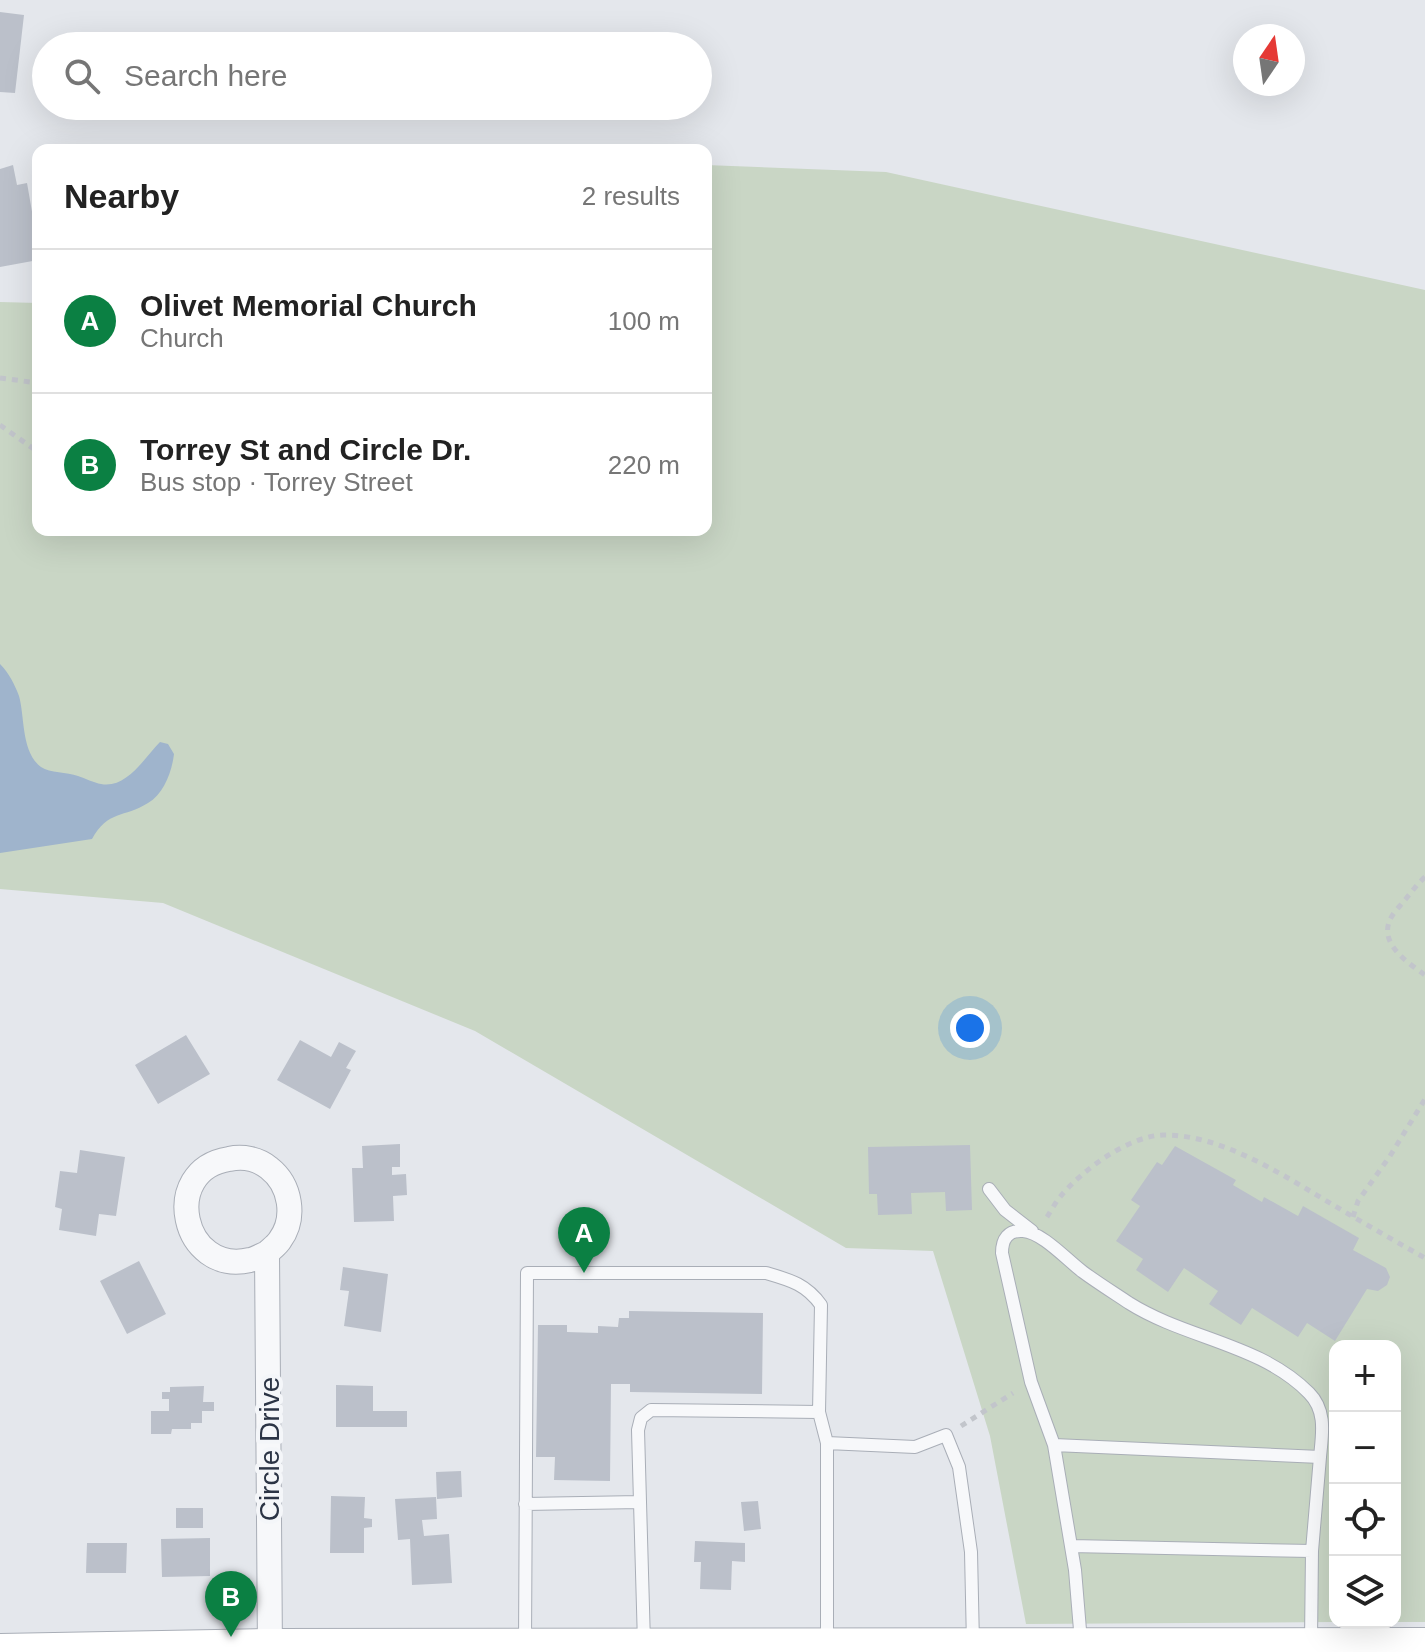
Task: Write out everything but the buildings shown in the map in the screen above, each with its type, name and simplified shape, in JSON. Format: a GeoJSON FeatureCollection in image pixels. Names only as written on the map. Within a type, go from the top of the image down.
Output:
{"type":"FeatureCollection","features":[{"type":"Feature","properties":{"kind":"main road"},"geometry":{"type":"LineString","coordinates":[[0,1650],[525,1644],[658,1647],[973,1644],[1063,1648],[1425,1644]]}},
{"type":"Feature","properties":{"kind":"street"},"geometry":{"type":"LineString","coordinates":[[238,1157],[269,1167],[281,1179],[288,1194],[290,1210],[287,1227],[279,1242],[267,1253],[251,1260],[233,1262],[215,1257],[201,1247],[190,1232],[185,1215],[187,1197],[194,1181],[206,1168],[221,1160],[238,1157]]}},
{"type":"Feature","properties":{"kind":"street","name":"Circle Drive"},"geometry":{"type":"LineString","coordinates":[[267,1253],[270,1648]]}},
{"type":"Feature","properties":{"kind":"lane"},"geometry":{"type":"LineString","coordinates":[[989,1189],[1005,1210],[1082,1271],[1132,1305],[1190,1332],[1243,1351],[1267,1363],[1310,1394],[1321,1412],[1322,1423],[1312,1551],[1311,1645]]}},
{"type":"Feature","properties":{"kind":"lane"},"geometry":{"type":"LineString","coordinates":[[1037,1235],[1024,1231],[1006,1235],[1002,1253],[1031,1382],[1054,1445],[1071,1546],[1063,1648]]}},
{"type":"Feature","properties":{"kind":"lane"},"geometry":{"type":"LineString","coordinates":[[525,1644],[527,1273],[766,1273],[792,1280],[811,1292],[821,1305],[819,1412],[827,1443],[827,1646]]}},
{"type":"Feature","properties":{"kind":"lane"},"geometry":{"type":"LineString","coordinates":[[658,1647],[640,1502],[638,1430],[641,1418],[651,1410],[819,1412]]}},
{"type":"Feature","properties":{"kind":"lane"},"geometry":{"type":"LineString","coordinates":[[827,1443],[915,1447],[946,1435],[959,1467],[971,1552],[973,1644]]}},
{"type":"Feature","properties":{"kind":"lane"},"geometry":{"type":"LineString","coordinates":[[1054,1445],[1320,1457]]}},
{"type":"Feature","properties":{"kind":"lane"},"geometry":{"type":"LineString","coordinates":[[525,1504],[640,1502]]}},
{"type":"Feature","properties":{"kind":"lane"},"geometry":{"type":"LineString","coordinates":[[1071,1546],[1312,1551]]}},
{"type":"Feature","properties":{"kind":"path"},"geometry":{"type":"LineString","coordinates":[[0,378],[32,382]]}},
{"type":"Feature","properties":{"kind":"path"},"geometry":{"type":"LineString","coordinates":[[0,425],[32,448]]}},
{"type":"Feature","properties":{"kind":"path"},"geometry":{"type":"LineString","coordinates":[[1425,877],[1392,916],[1388,935],[1402,957],[1425,975]]}},
{"type":"Feature","properties":{"kind":"path"},"geometry":{"type":"LineString","coordinates":[[1353,1217],[1358,1201],[1425,1099]]}},
{"type":"Feature","properties":{"kind":"path"},"geometry":{"type":"LineString","coordinates":[[1037,1235],[1060,1197],[1085,1172],[1136,1141],[1160,1135],[1209,1142],[1237,1152],[1285,1176],[1425,1258]]}},
{"type":"Feature","properties":{"kind":"path"},"geometry":{"type":"LineString","coordinates":[[946,1435],[1031,1382]]}},
{"type":"Feature","properties":{"kind":"green space"},"geometry":{"type":"Polygon","coordinates":[[[712,165],[886,172],[1425,290],[1425,1622],[1401,1622],[1401,1340],[1329,1340],[1329,1622],[1026,1624],[990,1436],[933,1251],[846,1248],[475,1031],[163,903],[0,889],[0,302],[32,303],[32,536],[712,536],[712,165]]]}},
{"type":"Feature","properties":{"kind":"water"},"geometry":{"type":"Polygon","coordinates":[[[0,664],[17,692],[30,753],[41,767],[110,784],[127,777],[160,742],[168,744],[174,754],[169,775],[159,794],[139,808],[104,823],[92,839],[0,853],[0,664]]]}},
{"type":"Feature","properties":{"kind":"place","name":"Olivet Memorial Church"},"geometry":{"type":"Point","coordinates":[584,1273]}},
{"type":"Feature","properties":{"kind":"place","name":"Torrey St and Circle Dr."},"geometry":{"type":"Point","coordinates":[231,1637]}}]}
